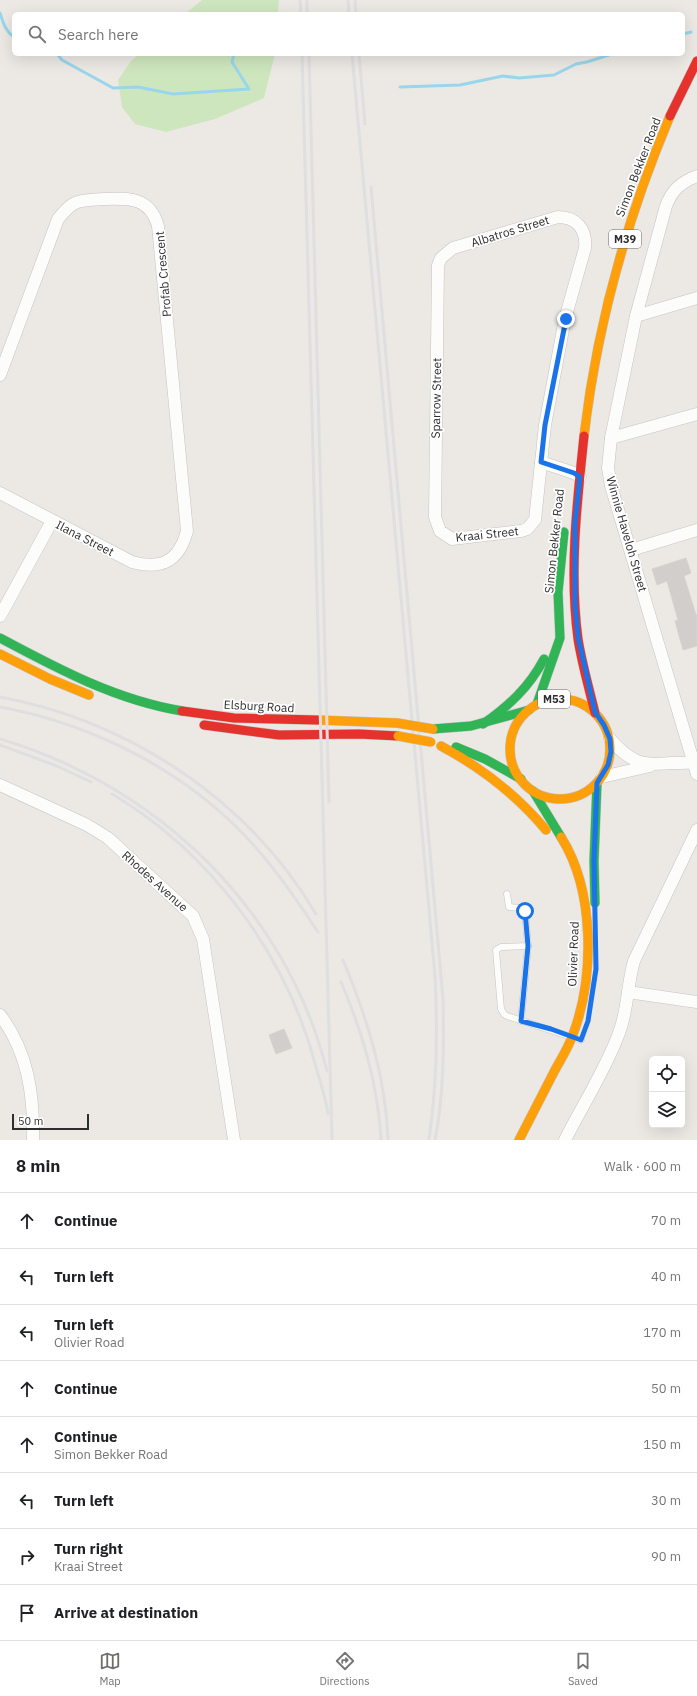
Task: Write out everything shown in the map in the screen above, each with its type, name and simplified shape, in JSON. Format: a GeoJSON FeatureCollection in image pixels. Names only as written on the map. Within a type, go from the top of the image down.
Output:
{"type":"FeatureCollection","features":[{"type":"Feature","properties":{"kind":"main road","name":"Simon Bekker Road"},"geometry":{"type":"LineString","coordinates":[[537,704],[560,638],[560,607],[558,592],[566,517],[577,475],[599,339],[620,253],[654,152],[679,96],[697,61]]}},
{"type":"Feature","properties":{"kind":"main road","name":"Simon Bekker Road"},"geometry":{"type":"LineString","coordinates":[[577,475],[575,523],[575,604],[581,656],[595,712]]}},
{"type":"Feature","properties":{"kind":"main road"},"geometry":{"type":"LineString","coordinates":[[483,724],[518,698],[536,676],[552,638],[558,592]]}},
{"type":"Feature","properties":{"kind":"main road","name":"Elsburg Road"},"geometry":{"type":"LineString","coordinates":[[0,638],[59,669],[106,690],[135,700],[189,712],[251,719],[351,719],[397,723],[434,729],[455,729],[483,724],[514,713],[529,710]]}},
{"type":"Feature","properties":{"kind":"main road"},"geometry":{"type":"LineString","coordinates":[[0,654],[50,680],[98,698]]}},
{"type":"Feature","properties":{"kind":"main road","name":"M53"},"geometry":{"type":"LineString","coordinates":[[552,699],[567,699],[582,704],[595,712],[604,725],[610,739],[611,752],[608,765],[600,780],[583,793],[567,798],[549,797],[533,791],[520,779],[513,766],[510,752],[511,737],[517,724],[529,710],[537,704],[552,699]]}},
{"type":"Feature","properties":{"kind":"main road"},"geometry":{"type":"LineString","coordinates":[[133,709],[181,720]]}},
{"type":"Feature","properties":{"kind":"main road","name":"Elsburg Road"},"geometry":{"type":"LineString","coordinates":[[195,723],[279,735],[359,734],[398,736],[431,742],[441,746],[452,746],[485,759],[520,779]]}},
{"type":"Feature","properties":{"kind":"main road"},"geometry":{"type":"LineString","coordinates":[[441,746],[484,770],[501,783],[521,800],[550,836],[576,895],[587,954]]}},
{"type":"Feature","properties":{"kind":"main road","name":"Olivier Road"},"geometry":{"type":"LineString","coordinates":[[588,1021],[596,969],[594,861],[600,780]]}},
{"type":"Feature","properties":{"kind":"main road","name":"Olivier Road"},"geometry":{"type":"LineString","coordinates":[[533,791],[570,850],[579,874],[586,911],[586,984],[577,1050]]}},
{"type":"Feature","properties":{"kind":"main road","name":"Olivier Road"},"geometry":{"type":"LineString","coordinates":[[519,1140],[579,1037]]}},
{"type":"Feature","properties":{"kind":"main road"},"geometry":{"type":"LineString","coordinates":[[528,1140],[558,1084]]}},
{"type":"Feature","properties":{"kind":"street","name":"Winnie Haveloh Street"},"geometry":{"type":"LineString","coordinates":[[697,176],[685,181],[673,192],[666,206],[636,316],[611,438],[608,468],[611,486],[696,762],[697,774]]}},
{"type":"Feature","properties":{"kind":"street","name":"Profab Crescent"},"geometry":{"type":"LineString","coordinates":[[0,375],[58,219],[66,209],[74,203],[85,200],[128,198],[138,201],[149,208],[155,216],[158,226],[187,531],[180,551],[173,558]]}},
{"type":"Feature","properties":{"kind":"street","name":"Albatros Street"},"geometry":{"type":"LineString","coordinates":[[441,258],[452,248],[558,217],[566,217],[580,225]]}},
{"type":"Feature","properties":{"kind":"street","name":"Kraai Street"},"geometry":{"type":"LineString","coordinates":[[446,536],[460,539],[527,529],[535,520],[545,425],[566,319],[585,248],[586,240],[580,225]]}},
{"type":"Feature","properties":{"kind":"street","name":"Sparrow Street"},"geometry":{"type":"LineString","coordinates":[[441,258],[437,272],[435,517],[440,531],[446,536]]}},
{"type":"Feature","properties":{"kind":"street"},"geometry":{"type":"LineString","coordinates":[[636,316],[697,298]]}},
{"type":"Feature","properties":{"kind":"street"},"geometry":{"type":"LineString","coordinates":[[611,438],[697,414]]}},
{"type":"Feature","properties":{"kind":"street"},"geometry":{"type":"LineString","coordinates":[[541,462],[577,475]]}},
{"type":"Feature","properties":{"kind":"street","name":"Ilana Street"},"geometry":{"type":"LineString","coordinates":[[0,493],[132,562],[153,566],[173,558]]}},
{"type":"Feature","properties":{"kind":"street"},"geometry":{"type":"LineString","coordinates":[[0,616],[52,521]]}},
{"type":"Feature","properties":{"kind":"street"},"geometry":{"type":"LineString","coordinates":[[631,550],[697,530]]}},
{"type":"Feature","properties":{"kind":"street"},"geometry":{"type":"LineString","coordinates":[[610,739],[628,757],[644,764],[657,765],[696,762]]}},
{"type":"Feature","properties":{"kind":"street"},"geometry":{"type":"LineString","coordinates":[[600,780],[657,765]]}},
{"type":"Feature","properties":{"kind":"street","name":"Rhodes Avenue"},"geometry":{"type":"LineString","coordinates":[[0,784],[87,825],[108,838],[193,916],[203,939],[234,1140]]}},
{"type":"Feature","properties":{"kind":"street"},"geometry":{"type":"LineString","coordinates":[[565,1140],[614,1044],[624,1018],[634,962],[697,830]]}},
{"type":"Feature","properties":{"kind":"street"},"geometry":{"type":"LineString","coordinates":[[628,992],[697,1002]]}},
{"type":"Feature","properties":{"kind":"street"},"geometry":{"type":"LineString","coordinates":[[0,1015],[13,1034],[26,1067],[32,1092],[33,1140]]}},
{"type":"Feature","properties":{"kind":"lane"},"geometry":{"type":"LineString","coordinates":[[507,894],[508,907],[521,908],[525,911],[528,946],[521,1021]]}},
{"type":"Feature","properties":{"kind":"lane"},"geometry":{"type":"LineString","coordinates":[[528,946],[502,947],[496,950],[501,1009],[504,1014],[521,1021],[579,1037]]}},
{"type":"Feature","properties":{"kind":"green space"},"geometry":{"type":"Polygon","coordinates":[[[202,0],[279,0],[278,12],[187,12],[202,0]]]}},
{"type":"Feature","properties":{"kind":"green space"},"geometry":{"type":"Polygon","coordinates":[[[137,56],[274,56],[264,98],[215,119],[166,132],[135,124],[122,107],[118,80],[131,61],[137,56]]]}},
{"type":"Feature","properties":{"kind":"building"},"geometry":{"type":"Polygon","coordinates":[[[686,558],[691,573],[684,576],[696,615],[697,614],[697,646],[683,650],[675,621],[678,620],[667,581],[657,585],[652,569],[686,558]]]}},
{"type":"Feature","properties":{"kind":"building"},"geometry":{"type":"Polygon","coordinates":[[[284,1029],[292,1048],[276,1054],[269,1035],[284,1029]]]}},
{"type":"Feature","properties":{"kind":"waterway"},"geometry":{"type":"LineString","coordinates":[[0,13],[6,29],[12,36]]}},
{"type":"Feature","properties":{"kind":"waterway"},"geometry":{"type":"LineString","coordinates":[[685,34],[691,32]]}},
{"type":"Feature","properties":{"kind":"waterway"},"geometry":{"type":"LineString","coordinates":[[59,56],[62,60],[113,88],[138,87],[173,94],[249,89],[232,62],[234,56]]}},
{"type":"Feature","properties":{"kind":"waterway"},"geometry":{"type":"LineString","coordinates":[[400,87],[460,85],[503,76],[519,78],[554,75],[576,64],[606,56]]}},
{"type":"Feature","properties":{"kind":"railway"},"geometry":{"type":"LineString","coordinates":[[300,0],[301,12]]}},
{"type":"Feature","properties":{"kind":"railway"},"geometry":{"type":"LineString","coordinates":[[307,0],[307,12]]}},
{"type":"Feature","properties":{"kind":"railway"},"geometry":{"type":"LineString","coordinates":[[348,0],[349,12]]}},
{"type":"Feature","properties":{"kind":"railway"},"geometry":{"type":"LineString","coordinates":[[355,0],[356,12]]}},
{"type":"Feature","properties":{"kind":"railway"},"geometry":{"type":"LineString","coordinates":[[302,56],[332,1140]]}},
{"type":"Feature","properties":{"kind":"railway"},"geometry":{"type":"LineString","coordinates":[[309,56],[329,802]]}},
{"type":"Feature","properties":{"kind":"railway"},"geometry":{"type":"LineString","coordinates":[[352,56],[435,976],[436,1058],[434,1099],[429,1140]]}},
{"type":"Feature","properties":{"kind":"railway"},"geometry":{"type":"LineString","coordinates":[[359,56],[365,124]]}},
{"type":"Feature","properties":{"kind":"railway"},"geometry":{"type":"LineString","coordinates":[[371,187],[443,999],[442,1088],[435,1140]]}},
{"type":"Feature","properties":{"kind":"railway"},"geometry":{"type":"LineString","coordinates":[[0,697],[48,709],[94,725],[139,746],[181,772],[221,802],[256,835],[288,873],[316,914]]}},
{"type":"Feature","properties":{"kind":"railway"},"geometry":{"type":"LineString","coordinates":[[0,707],[36,715],[72,726],[107,740],[173,776],[203,798],[231,822],[257,849],[289,889],[318,932]]}},
{"type":"Feature","properties":{"kind":"railway"},"geometry":{"type":"LineString","coordinates":[[0,739],[58,760],[112,788],[162,822],[207,862],[247,907],[281,957],[308,1012],[327,1071]]}},
{"type":"Feature","properties":{"kind":"railway"},"geometry":{"type":"LineString","coordinates":[[0,745],[57,766],[91,782]]}},
{"type":"Feature","properties":{"kind":"railway"},"geometry":{"type":"LineString","coordinates":[[112,794],[148,818],[182,846],[212,877],[240,911],[265,947],[286,985],[303,1026],[323,1090],[328,1114]]}},
{"type":"Feature","properties":{"kind":"railway"},"geometry":{"type":"LineString","coordinates":[[343,960],[360,1004],[374,1048],[384,1093],[388,1140]]}},
{"type":"Feature","properties":{"kind":"railway"},"geometry":{"type":"LineString","coordinates":[[341,982],[363,1040],[373,1079],[377,1099],[381,1140]]}},
{"type":"Feature","properties":{"kind":"traffic: fast"},"geometry":{"type":"LineString","coordinates":[[537,704],[560,638],[558,592],[564,532]]}},
{"type":"Feature","properties":{"kind":"traffic: fast"},"geometry":{"type":"LineString","coordinates":[[0,638],[88,682],[134,699],[182,711]]}},
{"type":"Feature","properties":{"kind":"traffic: fast"},"geometry":{"type":"LineString","coordinates":[[483,724],[518,695],[532,678],[544,659]]}},
{"type":"Feature","properties":{"kind":"traffic: fast"},"geometry":{"type":"LineString","coordinates":[[433,729],[471,726],[529,710]]}},
{"type":"Feature","properties":{"kind":"traffic: fast"},"geometry":{"type":"LineString","coordinates":[[456,747],[485,759],[521,779]]}},
{"type":"Feature","properties":{"kind":"traffic: fast"},"geometry":{"type":"LineString","coordinates":[[595,903],[594,861],[597,783]]}},
{"type":"Feature","properties":{"kind":"traffic: fast"},"geometry":{"type":"LineString","coordinates":[[533,791],[561,837]]}},
{"type":"Feature","properties":{"kind":"traffic: slow"},"geometry":{"type":"LineString","coordinates":[[584,436],[597,354],[616,273],[640,193],[670,116]]}},
{"type":"Feature","properties":{"kind":"traffic: slow"},"geometry":{"type":"LineString","coordinates":[[0,654],[50,679],[89,695]]}},
{"type":"Feature","properties":{"kind":"traffic: slow"},"geometry":{"type":"LineString","coordinates":[[560,699],[579,703],[595,714],[606,730],[610,749],[606,768],[595,784],[579,795],[560,799],[541,795],[525,784],[514,768],[510,749],[514,730],[525,714],[541,703],[560,699]]}},
{"type":"Feature","properties":{"kind":"traffic: slow"},"geometry":{"type":"LineString","coordinates":[[317,720],[397,723]]}},
{"type":"Feature","properties":{"kind":"traffic: slow"},"geometry":{"type":"LineString","coordinates":[[397,723],[433,729]]}},
{"type":"Feature","properties":{"kind":"traffic: slow"},"geometry":{"type":"LineString","coordinates":[[398,736],[431,742]]}},
{"type":"Feature","properties":{"kind":"traffic: slow"},"geometry":{"type":"LineString","coordinates":[[441,746],[470,763],[498,783],[523,805],[546,830]]}},
{"type":"Feature","properties":{"kind":"traffic: slow"},"geometry":{"type":"LineString","coordinates":[[519,1140],[570,1041],[580,1014],[585,988],[588,962],[588,935],[585,908],[580,883],[572,859],[561,837]]}},
{"type":"Feature","properties":{"kind":"traffic: jam"},"geometry":{"type":"LineString","coordinates":[[670,116],[697,61]]}},
{"type":"Feature","properties":{"kind":"traffic: jam"},"geometry":{"type":"LineString","coordinates":[[584,436],[575,537],[575,614],[578,639],[595,713]]}},
{"type":"Feature","properties":{"kind":"traffic: jam"},"geometry":{"type":"LineString","coordinates":[[182,711],[234,718],[317,720]]}},
{"type":"Feature","properties":{"kind":"traffic: jam"},"geometry":{"type":"LineString","coordinates":[[204,725],[279,735],[359,734],[398,736]]}},
{"type":"Feature","properties":{"kind":"route"},"geometry":{"type":"LineString","coordinates":[[525,911],[528,946],[521,1021],[551,1029],[581,1040],[588,1021],[594,992],[596,969],[594,845],[597,783],[608,765],[611,752],[610,739],[604,725],[595,712],[581,656],[578,637],[575,604],[575,523],[580,477],[574,473],[541,462],[545,425],[566,319]]}}]}
